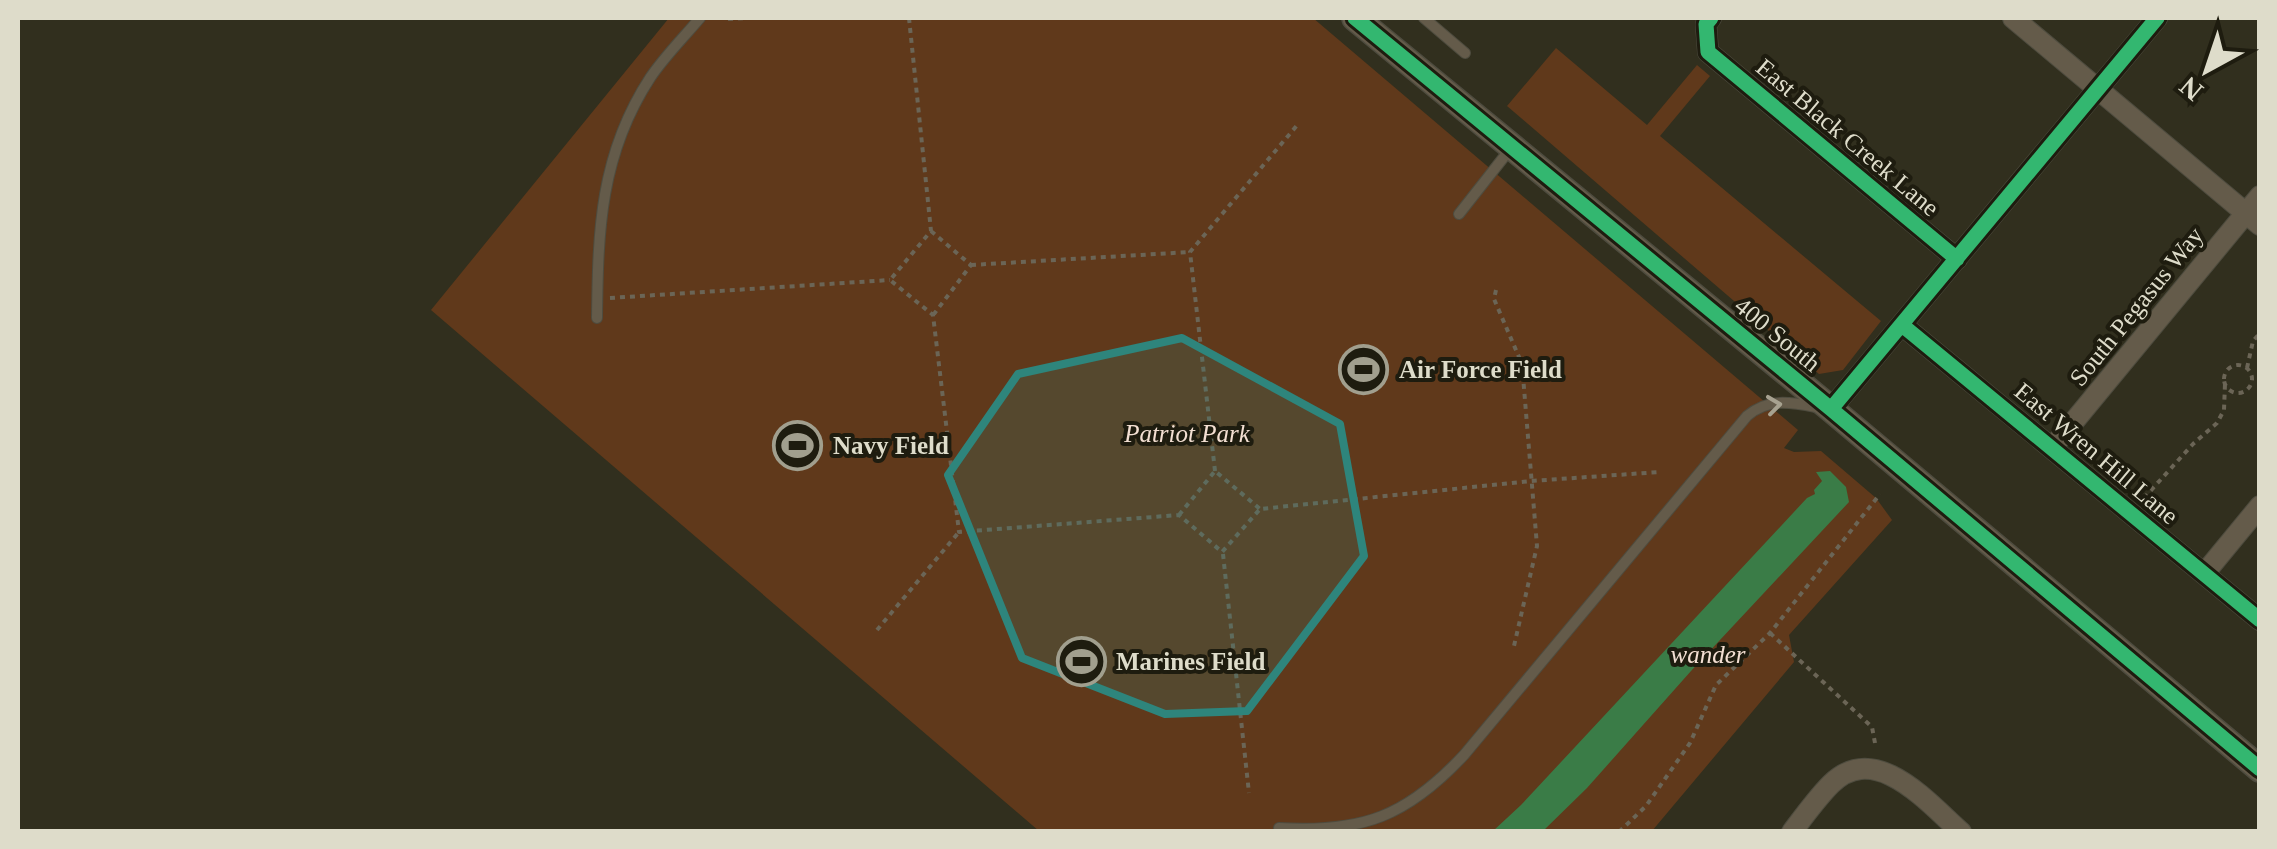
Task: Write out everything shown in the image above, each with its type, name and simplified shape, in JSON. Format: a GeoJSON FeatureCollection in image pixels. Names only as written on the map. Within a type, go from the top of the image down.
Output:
{"type":"FeatureCollection","features":[{"type":"Feature","properties":{"kind":"street","name":"400 South"},"geometry":{"type":"LineString","coordinates":[[1355,18],[2260,769]]}},
{"type":"Feature","properties":{"kind":"street","name":"East Black Creek Lane"},"geometry":{"type":"LineString","coordinates":[[1711,18],[1706,24],[1708,52],[1958,259]]}},
{"type":"Feature","properties":{"kind":"street"},"geometry":{"type":"LineString","coordinates":[[2013,18],[2252,219]]}},
{"type":"Feature","properties":{"kind":"street"},"geometry":{"type":"LineString","coordinates":[[1832,410],[2157,18]]}},
{"type":"Feature","properties":{"kind":"street","name":"South Pegasus Way"},"geometry":{"type":"LineString","coordinates":[[2052,448],[2252,219],[2260,196]]}},
{"type":"Feature","properties":{"kind":"street","name":"East Wren Hill Lane"},"geometry":{"type":"LineString","coordinates":[[1902,325],[2260,620]]}},
{"type":"Feature","properties":{"kind":"street"},"geometry":{"type":"LineString","coordinates":[[2204,574],[2260,506]]}},
{"type":"Feature","properties":{"kind":"street"},"geometry":{"type":"LineString","coordinates":[[1792,832],[1832,783],[1860,769],[1893,775],[1961,832]]}},
{"type":"Feature","properties":{"kind":"lane"},"geometry":{"type":"LineString","coordinates":[[597,318],[599,220],[616,145],[650,78],[700,18]]}},
{"type":"Feature","properties":{"kind":"lane"},"geometry":{"type":"LineString","coordinates":[[1424,18],[1465,53]]}},
{"type":"Feature","properties":{"kind":"lane"},"geometry":{"type":"LineString","coordinates":[[1459,214],[1511,147]]}},
{"type":"Feature","properties":{"kind":"lane"},"geometry":{"type":"LineString","coordinates":[[1279,828],[1358,826],[1388,817],[1441,780],[1728,437],[1760,405],[1778,402],[1832,410]]}},
{"type":"Feature","properties":{"kind":"path"},"geometry":{"type":"LineString","coordinates":[[728,19],[746,18]]}},
{"type":"Feature","properties":{"kind":"path"},"geometry":{"type":"LineString","coordinates":[[909,18],[931,231],[972,265],[1190,252],[1299,123]]}},
{"type":"Feature","properties":{"kind":"path"},"geometry":{"type":"LineString","coordinates":[[890,280],[931,231]]}},
{"type":"Feature","properties":{"kind":"path"},"geometry":{"type":"LineString","coordinates":[[1190,252],[1215,472],[1260,509]]}},
{"type":"Feature","properties":{"kind":"path"},"geometry":{"type":"LineString","coordinates":[[933,315],[972,265]]}},
{"type":"Feature","properties":{"kind":"path"},"geometry":{"type":"LineString","coordinates":[[615,298],[890,280],[933,315],[959,532]]}},
{"type":"Feature","properties":{"kind":"path"},"geometry":{"type":"LineString","coordinates":[[1496,290],[1494,299],[1522,364],[1537,546],[1514,646]]}},
{"type":"Feature","properties":{"kind":"path"},"geometry":{"type":"LineString","coordinates":[[2225,384],[2232,391],[2244,391],[2252,380],[2248,368],[2254,341],[2260,333]]}},
{"type":"Feature","properties":{"kind":"path"},"geometry":{"type":"LineString","coordinates":[[2139,503],[2216,423],[2224,410],[2224,375],[2230,367],[2239,364],[2248,368]]}},
{"type":"Feature","properties":{"kind":"path"},"geometry":{"type":"LineString","coordinates":[[1179,515],[1215,472]]}},
{"type":"Feature","properties":{"kind":"path"},"geometry":{"type":"LineString","coordinates":[[1222,552],[1260,509],[1659,472]]}},
{"type":"Feature","properties":{"kind":"path"},"geometry":{"type":"LineString","coordinates":[[1619,832],[1646,806],[1690,743],[1716,685],[1770,633],[1880,494]]}},
{"type":"Feature","properties":{"kind":"path"},"geometry":{"type":"LineString","coordinates":[[877,630],[959,532],[1179,515],[1222,552],[1249,793]]}},
{"type":"Feature","properties":{"kind":"path"},"geometry":{"type":"LineString","coordinates":[[1770,633],[1872,728],[1875,744]]}},
{"type":"Feature","properties":{"kind":"highlighted area"},"geometry":{"type":"Polygon","coordinates":[[[1182,338],[1340,424],[1364,556],[1247,711],[1165,714],[1022,658],[948,475],[1018,374],[1182,338]]]}},
{"type":"Feature","properties":{"kind":"green space","name":"Patriot Park"},"geometry":{"type":"Polygon","coordinates":[[[669,18],[1313,18],[1798,430],[1784,448],[1794,452],[1821,451],[1876,498],[1892,520],[1789,635],[1794,662],[1652,831],[1039,831],[431,310],[669,18]]]}},
{"type":"Feature","properties":{"kind":"green space"},"geometry":{"type":"Polygon","coordinates":[[[1556,48],[1647,125],[1697,65],[1710,76],[1660,136],[1881,321],[1843,370],[1819,374],[1507,106],[1556,48]]]}},
{"type":"Feature","properties":{"kind":"shaded area"},"geometry":{"type":"Polygon","coordinates":[[[1830,471],[1846,487],[1849,502],[1587,788],[1543,831],[1493,831],[1807,498],[1815,494],[1822,481],[1816,472],[1830,471]]]}},
{"type":"Feature","properties":{"kind":"cycle path"},"geometry":{"type":"LineString","coordinates":[[1355,18],[1831,409],[2260,769]]}},
{"type":"Feature","properties":{"kind":"cycle path"},"geometry":{"type":"LineString","coordinates":[[1711,18],[1706,24],[1708,52],[1957,259]]}},
{"type":"Feature","properties":{"kind":"cycle path"},"geometry":{"type":"LineString","coordinates":[[1831,409],[2157,18]]}},
{"type":"Feature","properties":{"kind":"cycle path"},"geometry":{"type":"LineString","coordinates":[[1902,325],[2260,620]]}},
{"type":"Feature","properties":{"kind":"place","name":"Air Force Field"},"geometry":{"type":"Point","coordinates":[1364,369]}},
{"type":"Feature","properties":{"kind":"place","name":"Navy Field"},"geometry":{"type":"Point","coordinates":[798,445]}},
{"type":"Feature","properties":{"kind":"place","name":"Marines Field"},"geometry":{"type":"Point","coordinates":[1081,661]}},
{"type":"Feature","properties":{"kind":"park label","name":"wander"},"geometry":{"type":"Point","coordinates":[1708,654]}}]}
